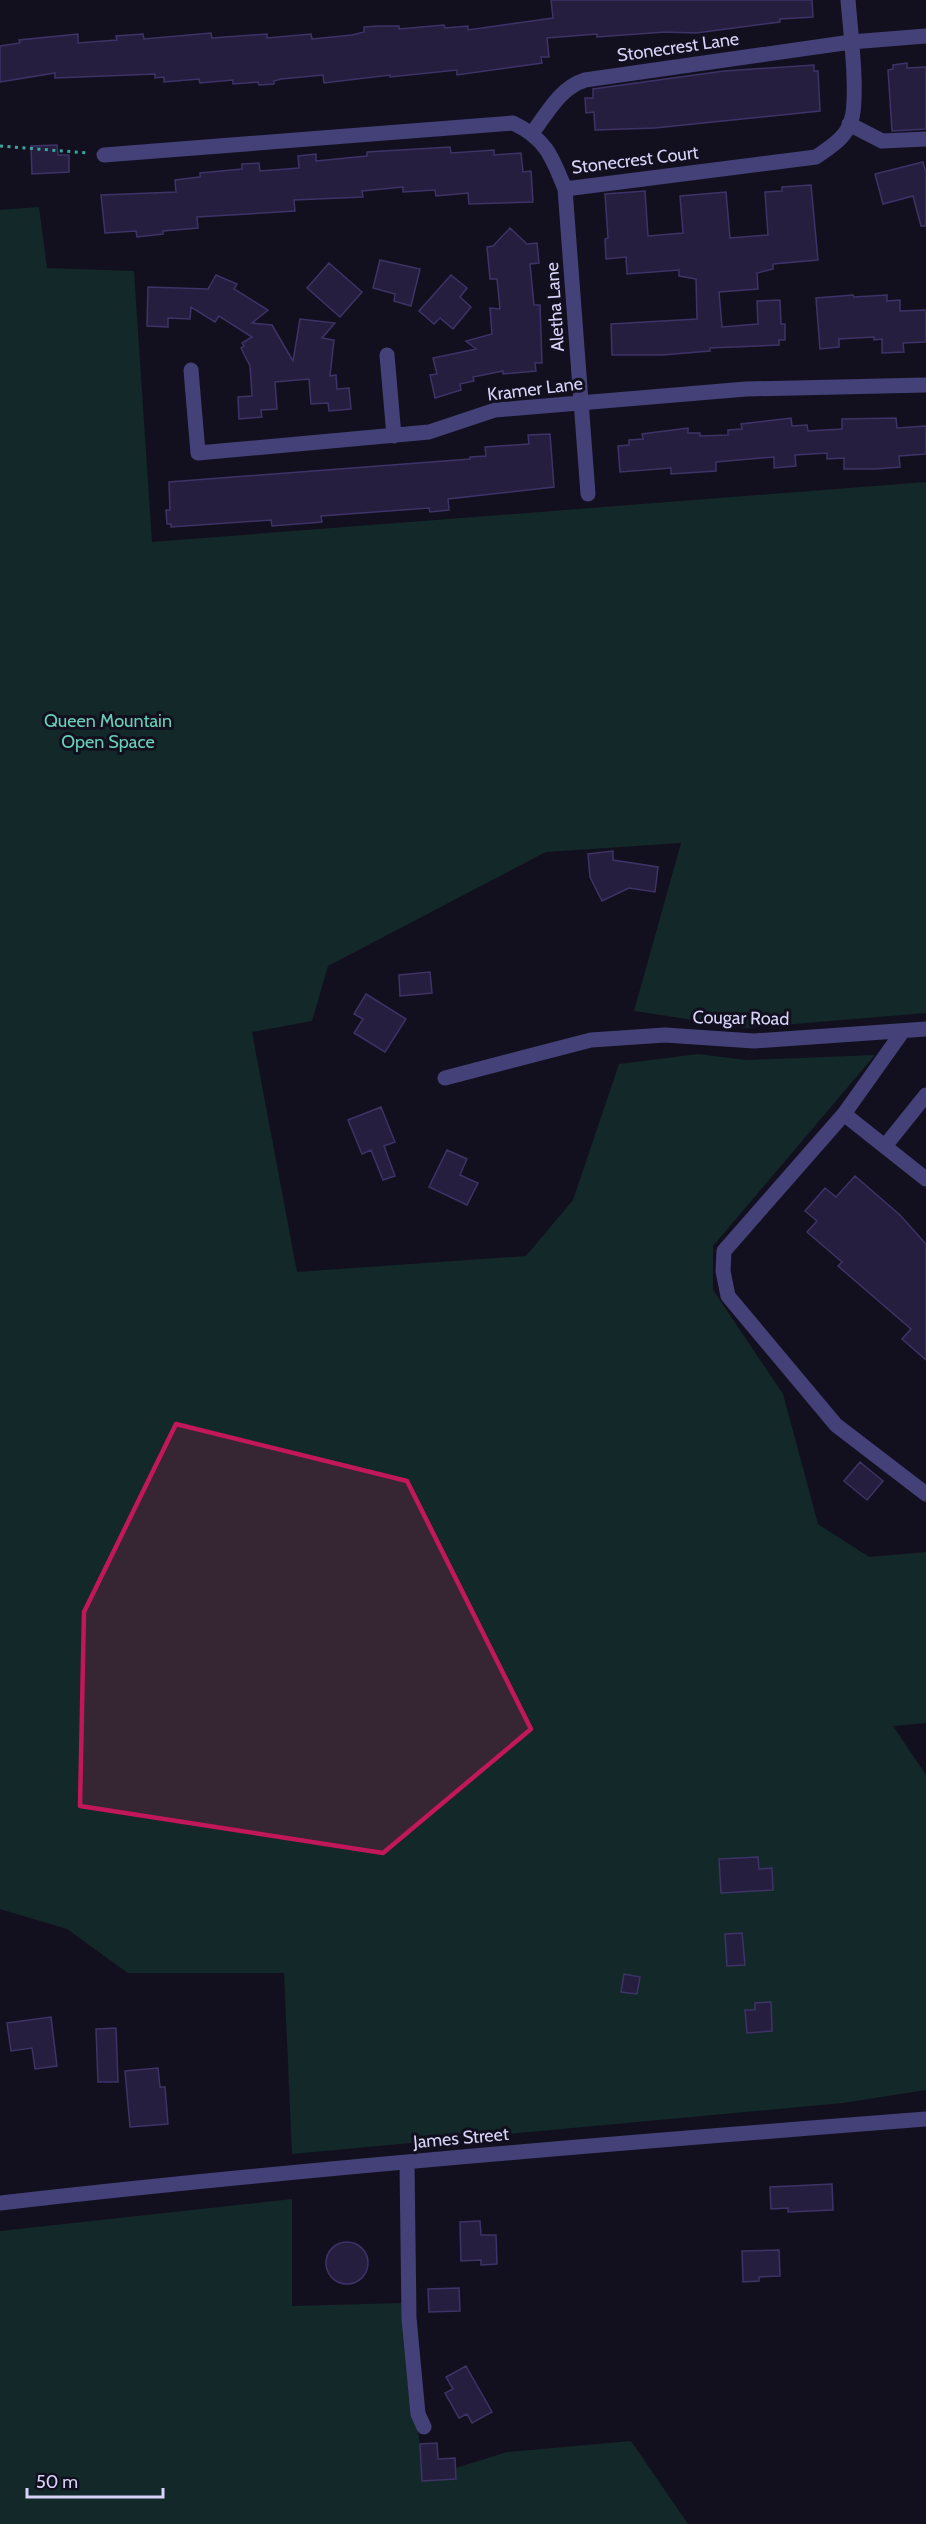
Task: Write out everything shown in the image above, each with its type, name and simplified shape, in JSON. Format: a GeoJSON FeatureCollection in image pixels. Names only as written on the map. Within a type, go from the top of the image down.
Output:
{"type":"FeatureCollection","features":[{"type":"Feature","properties":{"kind":"street"},"geometry":{"type":"LineString","coordinates":[[849,0],[853,91],[849,124],[882,141],[926,139]]}},
{"type":"Feature","properties":{"kind":"street","name":"Stonecrest Lane"},"geometry":{"type":"LineString","coordinates":[[533,132],[571,84],[585,80],[851,42],[926,36]]}},
{"type":"Feature","properties":{"kind":"street"},"geometry":{"type":"LineString","coordinates":[[104,155],[513,123],[533,132]]}},
{"type":"Feature","properties":{"kind":"street","name":"Stonecrest Court"},"geometry":{"type":"LineString","coordinates":[[533,132],[547,147],[566,189],[816,157],[839,141],[849,124]]}},
{"type":"Feature","properties":{"kind":"street","name":"Aletha Lane"},"geometry":{"type":"LineString","coordinates":[[566,189],[588,494]]}},
{"type":"Feature","properties":{"kind":"street"},"geometry":{"type":"LineString","coordinates":[[387,355],[394,436]]}},
{"type":"Feature","properties":{"kind":"street","name":"Kramer Lane"},"geometry":{"type":"LineString","coordinates":[[191,370],[198,453],[429,432],[495,410],[746,389],[926,385]]}},
{"type":"Feature","properties":{"kind":"street","name":"Cougar Road"},"geometry":{"type":"LineString","coordinates":[[445,1078],[591,1040],[665,1035],[754,1041],[926,1029]]}},
{"type":"Feature","properties":{"kind":"street"},"geometry":{"type":"LineString","coordinates":[[903,1031],[844,1114],[724,1251],[723,1271],[728,1296],[836,1425],[926,1494]]}},
{"type":"Feature","properties":{"kind":"street"},"geometry":{"type":"LineString","coordinates":[[885,1146],[923,1103]]}},
{"type":"Feature","properties":{"kind":"street"},"geometry":{"type":"LineString","coordinates":[[844,1114],[926,1179]]}},
{"type":"Feature","properties":{"kind":"street","name":"James Street"},"geometry":{"type":"LineString","coordinates":[[0,2203],[407,2163],[926,2119]]}},
{"type":"Feature","properties":{"kind":"street"},"geometry":{"type":"LineString","coordinates":[[407,2163],[410,2318],[418,2414],[424,2427]]}},
{"type":"Feature","properties":{"kind":"path"},"geometry":{"type":"LineString","coordinates":[[0,146],[104,155]]}},
{"type":"Feature","properties":{"kind":"highlighted area"},"geometry":{"type":"Polygon","coordinates":[[[176,1424],[407,1481],[531,1729],[383,1853],[80,1806],[84,1612],[176,1424]]]}},
{"type":"Feature","properties":{"kind":"green space","name":"Queen Mountain Open Space"},"geometry":{"type":"Polygon","coordinates":[[[39,207],[47,268],[134,271],[152,542],[926,482],[926,1013],[746,1028],[634,1011],[681,843],[546,852],[328,966],[312,1021],[252,1032],[297,1272],[526,1256],[573,1200],[619,1064],[698,1054],[746,1060],[875,1055],[713,1246],[713,1290],[783,1394],[818,1524],[869,1557],[926,1552],[926,1723],[893,1726],[926,1775],[926,2090],[843,2103],[292,2154],[284,1973],[128,1973],[67,1929],[0,1909],[0,210],[39,207]]]}},
{"type":"Feature","properties":{"kind":"green space"},"geometry":{"type":"Polygon","coordinates":[[[292,2199],[292,2306],[402,2303],[424,2478],[507,2452],[631,2441],[688,2524],[0,2524],[0,2231],[292,2199]]]}},
{"type":"Feature","properties":{"kind":"building"},"geometry":{"type":"Polygon","coordinates":[[[551,0],[812,0],[813,17],[780,19],[780,22],[696,33],[665,32],[597,37],[597,34],[547,38],[549,57],[541,57],[542,63],[457,75],[457,70],[324,83],[323,75],[281,79],[274,81],[274,84],[259,85],[258,82],[233,84],[233,80],[200,83],[199,79],[164,82],[164,77],[155,78],[155,74],[55,78],[55,73],[0,82],[0,46],[20,43],[19,40],[78,34],[78,43],[117,40],[116,36],[143,34],[144,39],[211,33],[212,38],[267,34],[267,38],[311,34],[312,39],[352,35],[364,32],[364,27],[379,26],[399,26],[399,29],[444,25],[445,28],[468,26],[468,30],[553,18],[551,0]]]}},
{"type":"Feature","properties":{"kind":"building"},"geometry":{"type":"Polygon","coordinates":[[[907,63],[907,68],[926,67],[926,129],[892,131],[888,70],[893,69],[893,65],[907,63]]]}},
{"type":"Feature","properties":{"kind":"building"},"geometry":{"type":"Polygon","coordinates":[[[814,65],[814,71],[818,71],[820,111],[655,128],[595,130],[594,112],[586,113],[585,98],[593,98],[593,89],[724,71],[814,65]]]}},
{"type":"Feature","properties":{"kind":"building"},"geometry":{"type":"Polygon","coordinates":[[[57,145],[58,155],[69,155],[69,172],[32,174],[31,146],[57,145]]]}},
{"type":"Feature","properties":{"kind":"building"},"geometry":{"type":"Polygon","coordinates":[[[450,147],[451,153],[494,150],[494,155],[521,153],[523,172],[531,171],[533,202],[469,204],[468,193],[436,196],[435,190],[403,192],[403,187],[362,191],[363,197],[294,200],[295,211],[197,217],[198,228],[163,231],[163,234],[137,237],[136,231],[105,233],[101,195],[176,192],[175,180],[200,177],[200,173],[242,169],[242,164],[259,163],[260,171],[299,168],[298,156],[316,154],[316,161],[367,156],[367,152],[450,147]]]}},
{"type":"Feature","properties":{"kind":"building"},"geometry":{"type":"Polygon","coordinates":[[[923,162],[926,173],[926,226],[921,226],[913,196],[883,204],[875,174],[923,162]]]}},
{"type":"Feature","properties":{"kind":"building"},"geometry":{"type":"Polygon","coordinates":[[[811,185],[818,260],[773,264],[773,269],[757,273],[758,289],[719,292],[722,327],[758,324],[757,301],[780,300],[781,324],[785,324],[785,340],[779,340],[779,345],[710,348],[710,351],[662,355],[612,355],[611,324],[697,319],[696,279],[679,276],[679,270],[627,274],[626,257],[606,259],[605,239],[608,238],[605,194],[645,191],[648,236],[683,233],[680,196],[726,192],[730,238],[768,235],[765,192],[782,191],[782,187],[811,185]]]}},
{"type":"Feature","properties":{"kind":"building"},"geometry":{"type":"Polygon","coordinates":[[[510,228],[527,244],[537,243],[539,263],[530,264],[534,305],[540,305],[542,363],[535,363],[536,371],[503,374],[503,371],[473,377],[474,381],[460,384],[461,390],[435,398],[430,375],[437,374],[433,358],[476,349],[466,341],[492,334],[490,308],[500,309],[497,279],[490,279],[487,247],[493,246],[510,228]]]}},
{"type":"Feature","properties":{"kind":"building"},"geometry":{"type":"Polygon","coordinates":[[[380,260],[420,269],[411,306],[394,301],[395,294],[373,288],[380,260]]]}},
{"type":"Feature","properties":{"kind":"building"},"geometry":{"type":"Polygon","coordinates":[[[329,263],[362,292],[340,317],[307,288],[329,263]]]}},
{"type":"Feature","properties":{"kind":"building"},"geometry":{"type":"Polygon","coordinates":[[[216,275],[237,284],[234,289],[268,310],[252,323],[272,325],[293,361],[300,319],[335,323],[322,338],[334,340],[330,376],[336,375],[337,389],[349,388],[351,409],[329,411],[328,403],[311,404],[309,379],[275,382],[277,409],[261,410],[262,417],[239,419],[238,397],[252,396],[250,366],[241,348],[244,346],[242,343],[252,337],[219,316],[215,322],[191,307],[190,319],[168,318],[168,327],[147,326],[148,287],[208,289],[216,275]]]}},
{"type":"Feature","properties":{"kind":"building"},"geometry":{"type":"Polygon","coordinates":[[[451,275],[467,288],[460,297],[471,307],[453,329],[440,318],[434,324],[419,311],[451,275]]]}},
{"type":"Feature","properties":{"kind":"building"},"geometry":{"type":"Polygon","coordinates":[[[853,295],[854,297],[887,295],[887,301],[900,300],[900,311],[926,310],[926,342],[903,343],[904,352],[882,353],[882,339],[874,340],[874,337],[839,339],[839,347],[820,349],[816,298],[853,295]]]}},
{"type":"Feature","properties":{"kind":"building"},"geometry":{"type":"Polygon","coordinates":[[[791,418],[792,426],[807,425],[808,431],[842,429],[842,419],[896,418],[897,428],[926,426],[926,454],[899,456],[900,467],[876,469],[844,469],[844,458],[827,459],[827,453],[795,455],[796,466],[774,468],[774,457],[716,462],[716,471],[671,474],[671,468],[620,472],[618,446],[629,445],[629,440],[643,439],[642,434],[688,428],[688,433],[700,433],[700,436],[728,435],[728,430],[742,429],[741,424],[791,418]]]}},
{"type":"Feature","properties":{"kind":"building"},"geometry":{"type":"Polygon","coordinates":[[[550,434],[554,487],[448,499],[449,510],[430,512],[429,508],[321,516],[322,522],[272,526],[271,520],[171,527],[171,524],[167,524],[166,510],[170,510],[169,482],[470,459],[470,457],[486,456],[485,447],[529,444],[528,435],[550,434]]]}},
{"type":"Feature","properties":{"kind":"building"},"geometry":{"type":"Polygon","coordinates":[[[613,851],[613,860],[658,867],[655,892],[629,888],[602,901],[590,877],[588,854],[613,851]]]}},
{"type":"Feature","properties":{"kind":"building"},"geometry":{"type":"Polygon","coordinates":[[[430,972],[432,993],[400,996],[399,975],[430,972]]]}},
{"type":"Feature","properties":{"kind":"building"},"geometry":{"type":"Polygon","coordinates":[[[366,994],[406,1019],[385,1052],[354,1033],[363,1019],[354,1014],[366,994]]]}},
{"type":"Feature","properties":{"kind":"building"},"geometry":{"type":"Polygon","coordinates":[[[381,1107],[395,1142],[384,1146],[395,1176],[383,1180],[371,1150],[362,1154],[348,1120],[381,1107]]]}},
{"type":"Feature","properties":{"kind":"building"},"geometry":{"type":"Polygon","coordinates":[[[447,1150],[467,1159],[460,1175],[478,1183],[467,1205],[429,1187],[447,1150]]]}},
{"type":"Feature","properties":{"kind":"building"},"geometry":{"type":"Polygon","coordinates":[[[855,1176],[900,1215],[926,1244],[926,1360],[902,1339],[911,1329],[838,1266],[842,1262],[807,1232],[817,1221],[805,1211],[825,1188],[836,1197],[855,1176]]]}},
{"type":"Feature","properties":{"kind":"building"},"geometry":{"type":"Polygon","coordinates":[[[860,1462],[883,1481],[867,1500],[844,1481],[860,1462]]]}},
{"type":"Feature","properties":{"kind":"building"},"geometry":{"type":"Polygon","coordinates":[[[758,1857],[759,1869],[772,1868],[773,1890],[721,1893],[719,1859],[758,1857]]]}},
{"type":"Feature","properties":{"kind":"building"},"geometry":{"type":"Polygon","coordinates":[[[742,1933],[745,1965],[727,1966],[725,1934],[742,1933]]]}},
{"type":"Feature","properties":{"kind":"building"},"geometry":{"type":"Polygon","coordinates":[[[624,1974],[640,1977],[637,1994],[621,1992],[624,1974]]]}},
{"type":"Feature","properties":{"kind":"building"},"geometry":{"type":"Polygon","coordinates":[[[771,2002],[772,2031],[747,2033],[745,2010],[755,2010],[755,2003],[771,2002]]]}},
{"type":"Feature","properties":{"kind":"building"},"geometry":{"type":"Polygon","coordinates":[[[51,2017],[57,2066],[35,2069],[32,2048],[11,2051],[7,2023],[51,2017]]]}},
{"type":"Feature","properties":{"kind":"building"},"geometry":{"type":"Polygon","coordinates":[[[116,2028],[118,2082],[98,2082],[96,2029],[116,2028]]]}},
{"type":"Feature","properties":{"kind":"building"},"geometry":{"type":"Polygon","coordinates":[[[158,2068],[160,2087],[165,2087],[168,2124],[130,2127],[125,2071],[158,2068]]]}},
{"type":"Feature","properties":{"kind":"building"},"geometry":{"type":"Polygon","coordinates":[[[832,2184],[833,2210],[788,2212],[788,2208],[771,2209],[770,2187],[832,2184]]]}},
{"type":"Feature","properties":{"kind":"building"},"geometry":{"type":"Polygon","coordinates":[[[480,2221],[481,2235],[496,2235],[497,2264],[481,2265],[481,2260],[461,2261],[460,2222],[480,2221]]]}},
{"type":"Feature","properties":{"kind":"building"},"geometry":{"type":"Polygon","coordinates":[[[347,2242],[355,2243],[362,2248],[367,2255],[367,2271],[362,2278],[355,2283],[347,2284],[339,2283],[332,2278],[327,2271],[326,2263],[327,2255],[332,2248],[339,2243],[347,2242]]]}},
{"type":"Feature","properties":{"kind":"building"},"geometry":{"type":"Polygon","coordinates":[[[779,2250],[780,2276],[759,2277],[759,2281],[743,2282],[742,2251],[779,2250]]]}},
{"type":"Feature","properties":{"kind":"building"},"geometry":{"type":"Polygon","coordinates":[[[459,2288],[460,2311],[429,2312],[428,2289],[459,2288]]]}},
{"type":"Feature","properties":{"kind":"building"},"geometry":{"type":"Polygon","coordinates":[[[466,2366],[492,2412],[472,2423],[467,2414],[459,2418],[445,2393],[453,2389],[446,2377],[466,2366]]]}},
{"type":"Feature","properties":{"kind":"building"},"geometry":{"type":"Polygon","coordinates":[[[437,2443],[438,2459],[455,2458],[456,2479],[422,2481],[420,2444],[437,2443]]]}}]}
